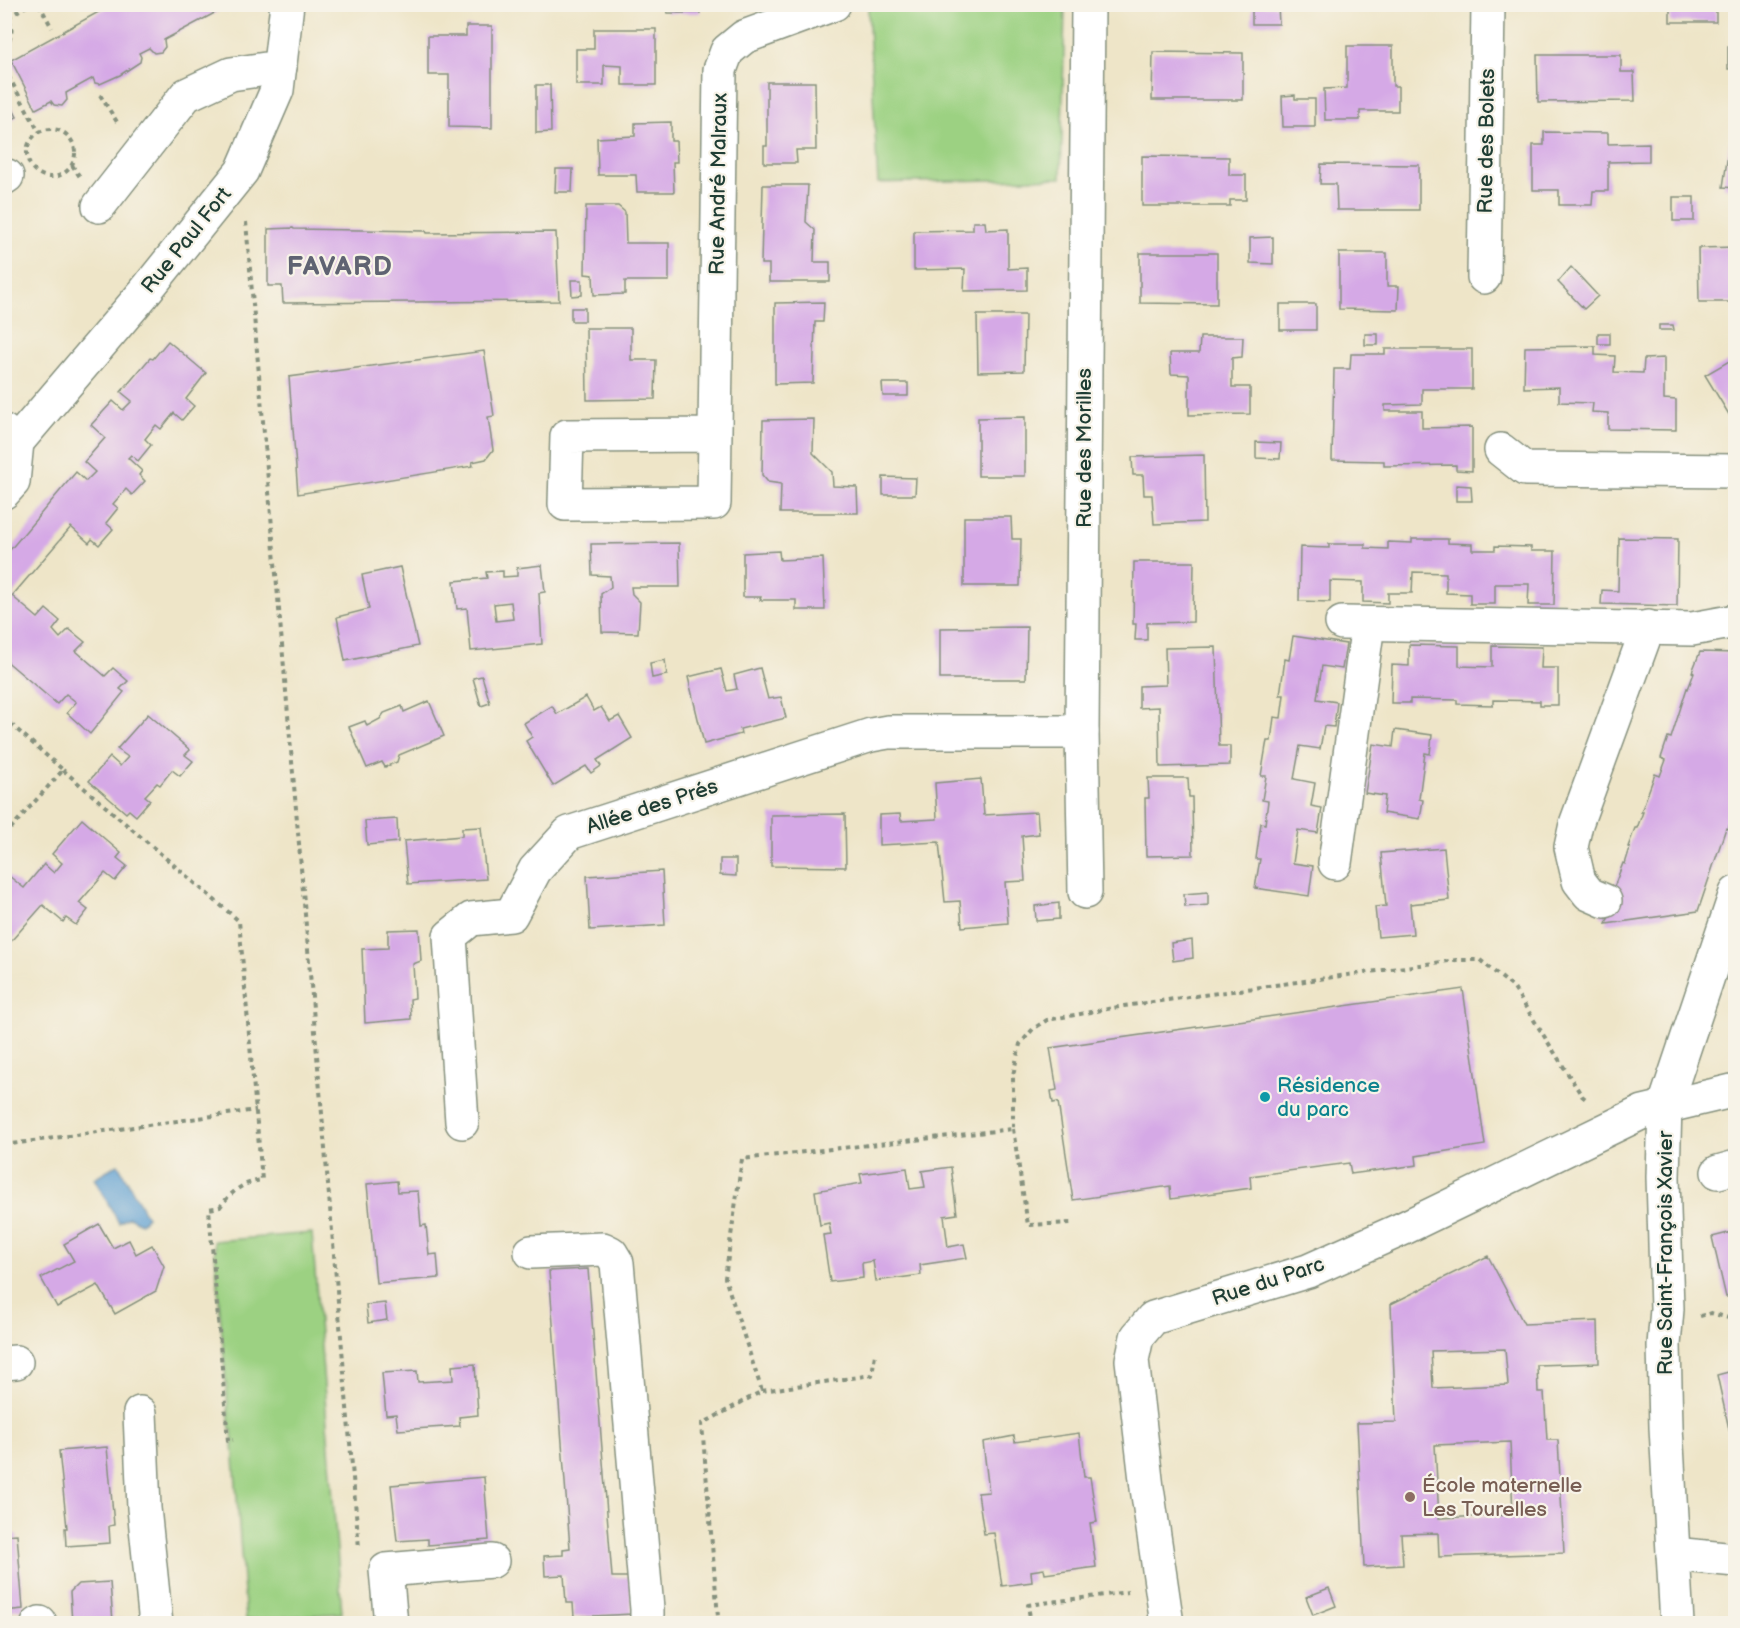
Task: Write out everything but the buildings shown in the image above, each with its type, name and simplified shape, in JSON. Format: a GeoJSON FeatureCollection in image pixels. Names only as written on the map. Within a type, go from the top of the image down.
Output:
{"type":"FeatureCollection","features":[{"type":"Feature","properties":{"kind":"street","name":"Rue Paul Fort"},"geometry":{"type":"LineString","coordinates":[[4,492],[13,482],[11,437],[143,294],[242,171],[277,90],[287,4]]}},
{"type":"Feature","properties":{"kind":"street","name":"Rue André Malraux"},"geometry":{"type":"LineString","coordinates":[[715,435],[567,436],[565,504],[714,503],[715,435],[720,70],[727,51],[744,38],[834,4]]}},
{"type":"Feature","properties":{"kind":"street","name":"Rue des Morilles"},"geometry":{"type":"LineString","coordinates":[[1085,892],[1082,732],[1088,4]]}},
{"type":"Feature","properties":{"kind":"street","name":"Rue des Bolets"},"geometry":{"type":"LineString","coordinates":[[1484,277],[1488,4]]}},
{"type":"Feature","properties":{"kind":"street"},"geometry":{"type":"LineString","coordinates":[[99,206],[186,95],[231,74],[280,67]]}},
{"type":"Feature","properties":{"kind":"street"},"geometry":{"type":"LineString","coordinates":[[1501,450],[1525,469],[1736,471]]}},
{"type":"Feature","properties":{"kind":"street"},"geometry":{"type":"LineString","coordinates":[[1335,863],[1355,623],[1692,629],[1736,621]]}},
{"type":"Feature","properties":{"kind":"street"},"geometry":{"type":"LineString","coordinates":[[1605,901],[1589,894],[1579,881],[1571,847],[1576,824],[1648,627]]}},
{"type":"Feature","properties":{"kind":"street","name":"Allée des Prés"},"geometry":{"type":"LineString","coordinates":[[462,1122],[450,936],[471,919],[511,915],[535,870],[569,833],[871,735],[888,732],[1082,732]]}},
{"type":"Feature","properties":{"kind":"street","name":"Rue Saint-François Xavier"},"geometry":{"type":"LineString","coordinates":[[1677,1623],[1664,1345],[1667,1309],[1663,1177],[1665,1105],[1736,893]]}},
{"type":"Feature","properties":{"kind":"street","name":"Rue du Parc"},"geometry":{"type":"LineString","coordinates":[[1167,1623],[1147,1488],[1132,1360],[1137,1337],[1153,1318],[1308,1272],[1413,1224],[1643,1112],[1736,1090]]}},
{"type":"Feature","properties":{"kind":"street"},"geometry":{"type":"LineString","coordinates":[[531,1252],[603,1249],[611,1253],[617,1263],[647,1623]]}},
{"type":"Feature","properties":{"kind":"street"},"geometry":{"type":"LineString","coordinates":[[140,1413],[144,1508],[156,1623]]}},
{"type":"Feature","properties":{"kind":"street"},"geometry":{"type":"LineString","coordinates":[[1673,1554],[1736,1560]]}},
{"type":"Feature","properties":{"kind":"street"},"geometry":{"type":"LineString","coordinates":[[391,1623],[386,1570],[492,1561]]}},
{"type":"Feature","properties":{"kind":"path"},"geometry":{"type":"LineString","coordinates":[[8,17],[30,4]]}},
{"type":"Feature","properties":{"kind":"path"},"geometry":{"type":"LineString","coordinates":[[39,4],[52,28]]}},
{"type":"Feature","properties":{"kind":"path"},"geometry":{"type":"LineString","coordinates":[[4,12],[8,17],[12,34],[4,50]]}},
{"type":"Feature","properties":{"kind":"path"},"geometry":{"type":"LineString","coordinates":[[4,68],[39,132]]}},
{"type":"Feature","properties":{"kind":"path"},"geometry":{"type":"LineString","coordinates":[[46,129],[62,131],[72,142],[75,158],[72,165],[60,175],[52,177],[37,172],[28,160],[28,144],[39,132],[46,129]]}},
{"type":"Feature","properties":{"kind":"path"},"geometry":{"type":"LineString","coordinates":[[242,171],[360,1552]]}},
{"type":"Feature","properties":{"kind":"path"},"geometry":{"type":"LineString","coordinates":[[4,718],[239,921],[262,1180],[244,1185],[230,1195],[220,1207],[208,1209],[228,1441],[232,1440]]}},
{"type":"Feature","properties":{"kind":"path"},"geometry":{"type":"LineString","coordinates":[[4,836],[63,770]]}},
{"type":"Feature","properties":{"kind":"path"},"geometry":{"type":"LineString","coordinates":[[1073,1223],[1028,1225],[1013,1129],[1013,1075],[1020,1044],[1033,1029],[1047,1020],[1172,1000],[1480,960],[1513,987],[1582,1096],[1614,1125]]}},
{"type":"Feature","properties":{"kind":"path"},"geometry":{"type":"LineString","coordinates":[[4,1145],[256,1110]]}},
{"type":"Feature","properties":{"kind":"path"},"geometry":{"type":"LineString","coordinates":[[762,1392],[725,1278],[742,1159],[1013,1129]]}},
{"type":"Feature","properties":{"kind":"path"},"geometry":{"type":"LineString","coordinates":[[720,1623],[702,1424],[762,1392],[872,1375],[875,1354]]}},
{"type":"Feature","properties":{"kind":"path"},"geometry":{"type":"LineString","coordinates":[[1031,1623],[1028,1605],[1162,1589]]}},
{"type":"Feature","properties":{"kind":"green space"},"geometry":{"type":"Polygon","coordinates":[[[881,4],[1065,5],[1061,178],[878,183],[868,9],[881,4]]]}},
{"type":"Feature","properties":{"kind":"green space"},"geometry":{"type":"Polygon","coordinates":[[[312,1233],[342,1613],[246,1620],[232,1430],[230,1430],[214,1241],[312,1233]]]}},
{"type":"Feature","properties":{"kind":"water"},"geometry":{"type":"Polygon","coordinates":[[[118,1164],[147,1217],[141,1223],[129,1217],[119,1223],[94,1178],[118,1164]]]}},
{"type":"Feature","properties":{"kind":"place","name":"Résidence du parc"},"geometry":{"type":"Point","coordinates":[1265,1097]}},
{"type":"Feature","properties":{"kind":"place","name":"École maternelle Les Tourelles"},"geometry":{"type":"Point","coordinates":[1410,1497]}},
{"type":"Feature","properties":{"kind":"district","name":"FAVARD"},"geometry":{"type":"Point","coordinates":[340,266]}}]}
